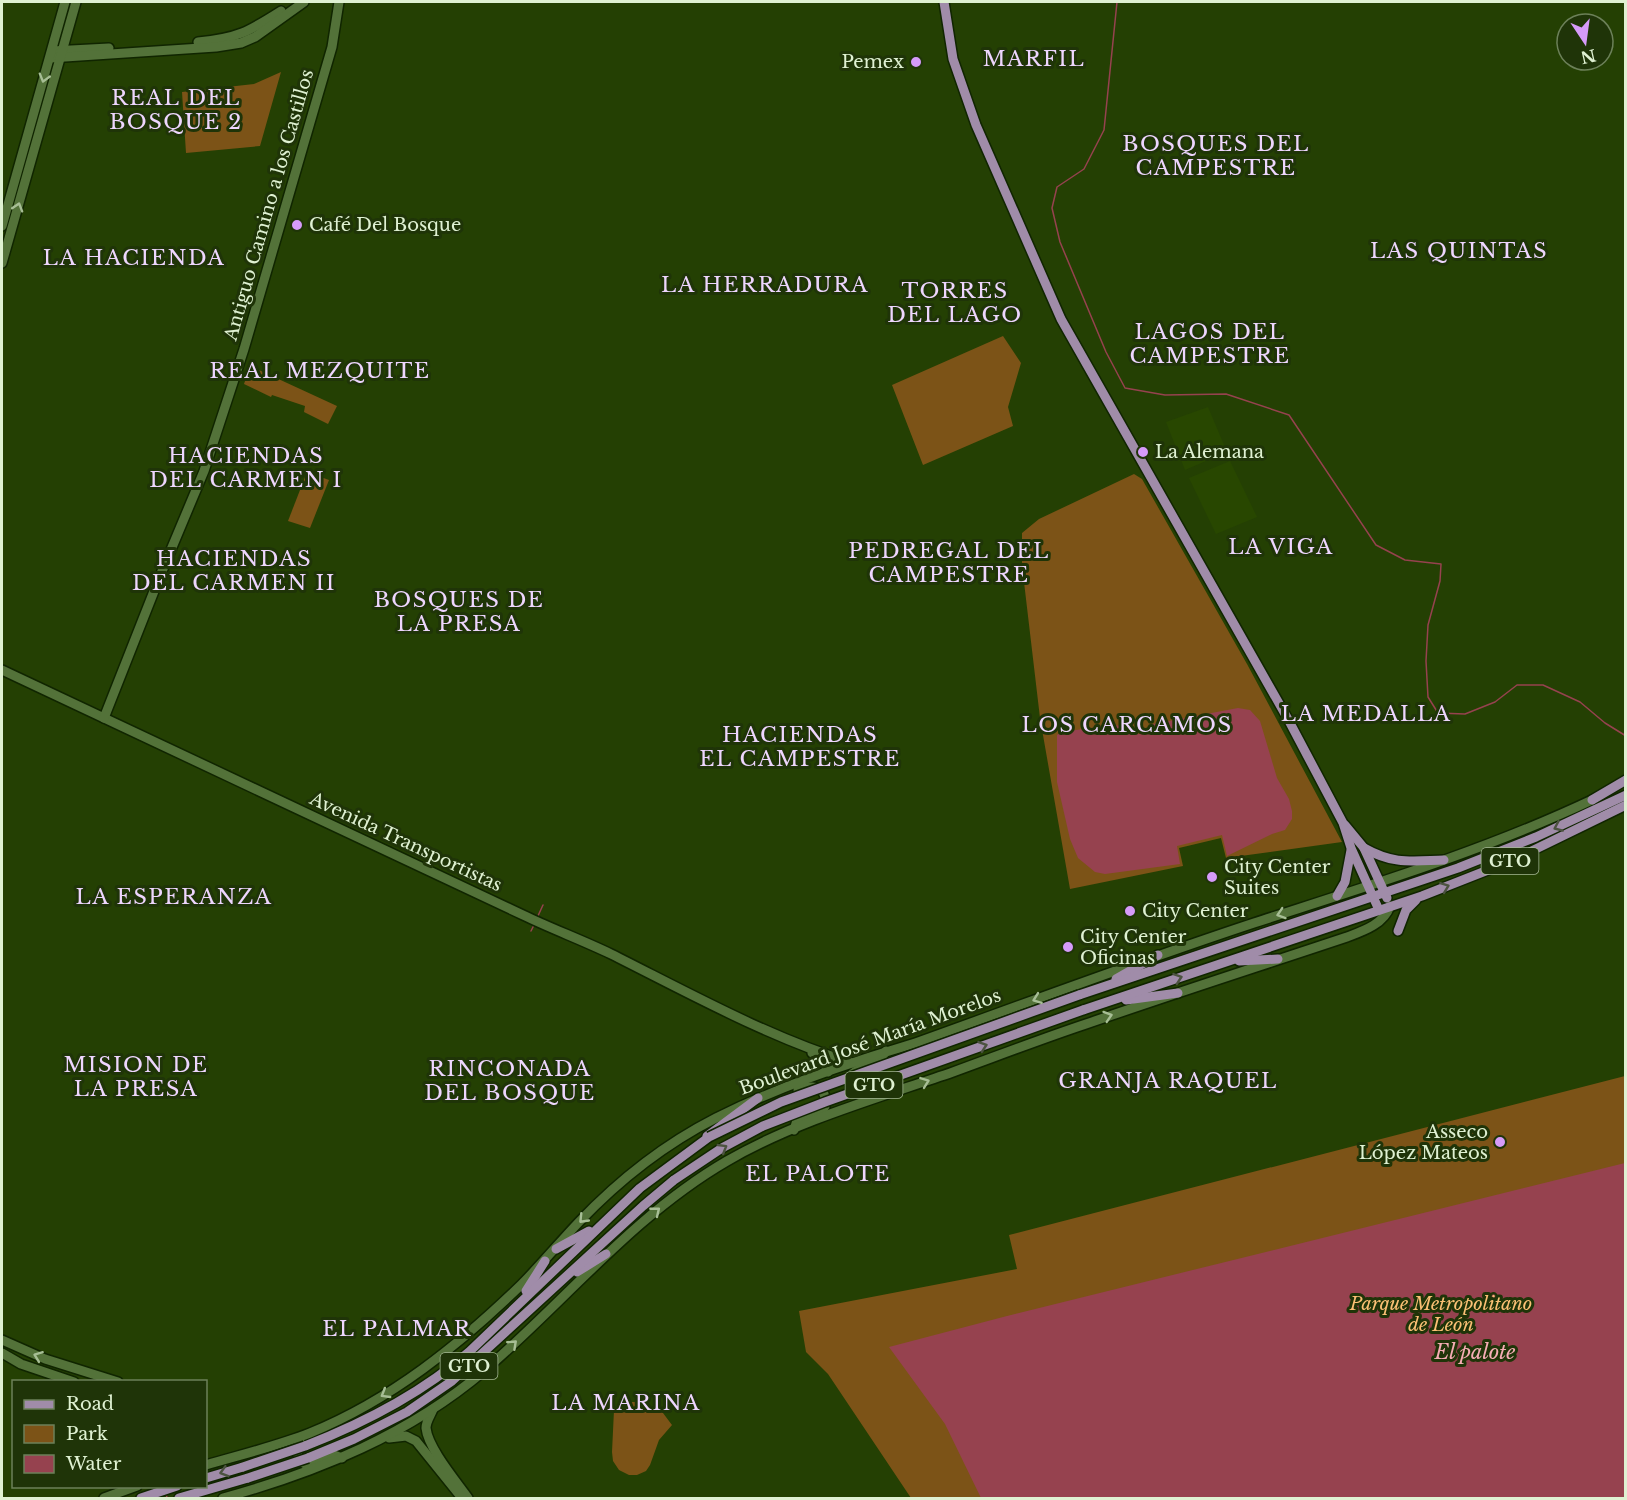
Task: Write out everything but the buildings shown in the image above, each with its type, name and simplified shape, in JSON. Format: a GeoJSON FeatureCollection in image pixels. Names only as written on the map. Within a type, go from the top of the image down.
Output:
{"type":"FeatureCollection","features":[{"type":"Feature","properties":{"kind":"main road"},"geometry":{"type":"LineString","coordinates":[[944,2],[953,59],[973,117],[1061,319],[1272,690],[1343,823],[1351,848],[1379,910]]}},
{"type":"Feature","properties":{"kind":"main road"},"geometry":{"type":"LineString","coordinates":[[1592,800],[1626,780]]}},
{"type":"Feature","properties":{"kind":"main road"},"geometry":{"type":"LineString","coordinates":[[1592,800],[1626,795]]}},
{"type":"Feature","properties":{"kind":"main road","name":"GTO"},"geometry":{"type":"LineString","coordinates":[[1373,898],[1536,837],[1626,795]]}},
{"type":"Feature","properties":{"kind":"main road","name":"GTO"},"geometry":{"type":"LineString","coordinates":[[179,1498],[308,1458],[354,1439],[407,1412],[452,1381],[674,1180],[722,1148],[763,1126],[1083,1010],[1422,896],[1520,856],[1626,806]]}},
{"type":"Feature","properties":{"kind":"main road"},"geometry":{"type":"LineString","coordinates":[[1343,823],[1370,852],[1390,906]]}},
{"type":"Feature","properties":{"kind":"main road"},"geometry":{"type":"LineString","coordinates":[[1336,896],[1345,882],[1351,848]]}},
{"type":"Feature","properties":{"kind":"main road"},"geometry":{"type":"LineString","coordinates":[[1370,852],[1392,860],[1408,862],[1444,860]]}},
{"type":"Feature","properties":{"kind":"main road"},"geometry":{"type":"LineString","coordinates":[[1360,867],[1361,859],[1370,852]]}},
{"type":"Feature","properties":{"kind":"main road"},"geometry":{"type":"LineString","coordinates":[[1398,931],[1406,910],[1422,896]]}},
{"type":"Feature","properties":{"kind":"main road","name":"Boulevard José María Morelos"},"geometry":{"type":"LineString","coordinates":[[207,1478],[285,1454],[331,1436],[377,1414],[430,1382],[450,1368],[640,1188],[709,1137],[780,1102],[1079,995],[1373,898]]}},
{"type":"Feature","properties":{"kind":"main road"},"geometry":{"type":"LineString","coordinates":[[1095,990],[1158,956]]}},
{"type":"Feature","properties":{"kind":"main road"},"geometry":{"type":"LineString","coordinates":[[1228,961],[1278,959]]}},
{"type":"Feature","properties":{"kind":"main road"},"geometry":{"type":"LineString","coordinates":[[1106,1003],[1178,993]]}},
{"type":"Feature","properties":{"kind":"main road"},"geometry":{"type":"LineString","coordinates":[[683,1156],[758,1098]]}},
{"type":"Feature","properties":{"kind":"main road"},"geometry":{"type":"LineString","coordinates":[[556,1249],[599,1226]]}},
{"type":"Feature","properties":{"kind":"main road"},"geometry":{"type":"LineString","coordinates":[[559,1283],[606,1254]]}},
{"type":"Feature","properties":{"kind":"main road"},"geometry":{"type":"LineString","coordinates":[[517,1306],[545,1261]]}},
{"type":"Feature","properties":{"kind":"main road"},"geometry":{"type":"LineString","coordinates":[[141,1498],[171,1488]]}},
{"type":"Feature","properties":{"kind":"street"},"geometry":{"type":"LineString","coordinates":[[2,263],[56,54],[65,2]]}},
{"type":"Feature","properties":{"kind":"street"},"geometry":{"type":"LineString","coordinates":[[2,226],[56,54],[65,36],[76,2]]}},
{"type":"Feature","properties":{"kind":"street"},"geometry":{"type":"LineString","coordinates":[[56,54],[78,50],[98,52],[234,37],[247,33],[294,2]]}},
{"type":"Feature","properties":{"kind":"street"},"geometry":{"type":"LineString","coordinates":[[56,54],[216,47],[241,43],[255,37],[304,2]]}},
{"type":"Feature","properties":{"kind":"street","name":"Antiguo Camino a los Castillos"},"geometry":{"type":"LineString","coordinates":[[104,718],[204,471],[241,360],[332,47],[339,2]]}},
{"type":"Feature","properties":{"kind":"street"},"geometry":{"type":"LineString","coordinates":[[65,36],[69,45],[78,50]]}},
{"type":"Feature","properties":{"kind":"street","name":"Avenida Transportistas"},"geometry":{"type":"LineString","coordinates":[[2,670],[532,920],[607,953],[717,1007],[798,1043],[852,1063]]}},
{"type":"Feature","properties":{"kind":"street","name":"Boulevard José María Morelos"},"geometry":{"type":"LineString","coordinates":[[207,1465],[305,1435],[335,1422],[407,1381],[441,1356],[507,1298],[607,1194],[649,1159],[699,1127],[758,1098],[1158,956],[1444,860],[1536,826],[1592,800]]}},
{"type":"Feature","properties":{"kind":"street"},"geometry":{"type":"LineString","coordinates":[[223,1498],[260,1488],[342,1458],[384,1438],[434,1408],[487,1368],[606,1254],[655,1211],[705,1175],[746,1150],[894,1092],[1084,1024],[1355,934],[1381,920],[1388,913],[1390,906]]}},
{"type":"Feature","properties":{"kind":"street","name":"Avenida Transportistas"},"geometry":{"type":"LineString","coordinates":[[798,1043],[819,1057],[825,1063],[828,1072]]}},
{"type":"Feature","properties":{"kind":"street"},"geometry":{"type":"LineString","coordinates":[[886,1051],[879,1061],[858,1068],[852,1074],[850,1087],[855,1093],[860,1094],[887,1089],[894,1092]]}},
{"type":"Feature","properties":{"kind":"street"},"geometry":{"type":"LineString","coordinates":[[776,1092],[786,1094],[808,1086],[822,1090],[825,1095],[824,1109],[797,1120],[794,1130]]}},
{"type":"Feature","properties":{"kind":"street"},"geometry":{"type":"LineString","coordinates":[[2,1340],[45,1359],[112,1380]]}},
{"type":"Feature","properties":{"kind":"street"},"geometry":{"type":"LineString","coordinates":[[2,1353],[21,1364],[68,1380]]}},
{"type":"Feature","properties":{"kind":"street"},"geometry":{"type":"LineString","coordinates":[[434,1408],[426,1425],[429,1437],[439,1456],[468,1498]]}},
{"type":"Feature","properties":{"kind":"street"},"geometry":{"type":"LineString","coordinates":[[335,1422],[326,1432],[300,1442],[298,1456],[304,1464],[334,1455],[342,1458]]}},
{"type":"Feature","properties":{"kind":"street"},"geometry":{"type":"LineString","coordinates":[[384,1438],[406,1436],[416,1441],[462,1498]]}},
{"type":"Feature","properties":{"kind":"street"},"geometry":{"type":"LineString","coordinates":[[248,1453],[263,1470],[264,1477],[260,1488]]}},
{"type":"Feature","properties":{"kind":"street"},"geometry":{"type":"LineString","coordinates":[[104,1498],[132,1488]]}},
{"type":"Feature","properties":{"kind":"shaded area"},"geometry":{"type":"Polygon","coordinates":[[[1208,407],[1227,452],[1185,470],[1166,422],[1208,407]]]}},
{"type":"Feature","properties":{"kind":"shaded area"},"geometry":{"type":"Polygon","coordinates":[[[1230,461],[1257,517],[1216,534],[1189,478],[1230,461]]]}},
{"type":"Feature","properties":{"kind":"green space"},"geometry":{"type":"Polygon","coordinates":[[[281,72],[260,146],[186,153],[182,92],[254,84],[281,72]]]}},
{"type":"Feature","properties":{"kind":"green space"},"geometry":{"type":"Polygon","coordinates":[[[1003,336],[1021,363],[1008,407],[1013,426],[923,465],[892,385],[1003,336]]]}},
{"type":"Feature","properties":{"kind":"green space"},"geometry":{"type":"Polygon","coordinates":[[[250,366],[337,406],[328,424],[304,412],[305,406],[272,395],[271,397],[244,384],[250,366]]]}},
{"type":"Feature","properties":{"kind":"green space"},"geometry":{"type":"Polygon","coordinates":[[[307,472],[329,480],[310,528],[288,521],[307,472]]]}},
{"type":"Feature","properties":{"kind":"green space"},"geometry":{"type":"Polygon","coordinates":[[[1134,474],[1142,479],[1247,664],[1342,842],[1226,858],[1221,838],[1179,848],[1183,866],[1070,889],[1040,718],[1022,565],[1022,533],[1039,519],[1134,474]]]}},
{"type":"Feature","properties":{"kind":"green space","name":"El palote"},"geometry":{"type":"Polygon","coordinates":[[[1625,1076],[1625,1498],[911,1498],[828,1374],[806,1352],[799,1311],[1017,1269],[1009,1235],[1625,1076]]]}},
{"type":"Feature","properties":{"kind":"green space"},"geometry":{"type":"Polygon","coordinates":[[[620,1402],[643,1402],[663,1413],[672,1425],[659,1440],[646,1471],[637,1475],[629,1475],[619,1470],[613,1461],[614,1410],[620,1402]]]}},
{"type":"Feature","properties":{"kind":"water"},"geometry":{"type":"Polygon","coordinates":[[[1238,708],[1250,710],[1260,721],[1277,778],[1289,799],[1292,811],[1292,819],[1285,830],[1227,856],[1222,835],[1177,846],[1180,864],[1105,874],[1095,872],[1078,858],[1070,839],[1057,782],[1057,735],[1061,732],[1113,725],[1123,726],[1135,734],[1140,734],[1153,724],[1238,708]]]}},
{"type":"Feature","properties":{"kind":"water","name":"El palote"},"geometry":{"type":"Polygon","coordinates":[[[1625,1163],[1625,1498],[981,1498],[945,1424],[889,1347],[1007,1316],[1625,1163]]]}},
{"type":"Feature","properties":{"kind":"waterway"},"geometry":{"type":"LineString","coordinates":[[1117,2],[1104,130],[1084,169],[1057,187],[1052,208],[1060,242],[1106,352],[1125,388],[1165,395],[1226,394],[1289,415],[1376,545],[1405,560],[1441,564],[1440,581],[1428,625],[1426,661],[1428,697],[1438,713],[1465,714],[1495,702],[1517,685],[1543,685],[1580,702],[1605,723],[1626,736]]}},
{"type":"Feature","properties":{"kind":"waterway"},"geometry":{"type":"LineString","coordinates":[[537,918],[543,905]]}},
{"type":"Feature","properties":{"kind":"waterway"},"geometry":{"type":"LineString","coordinates":[[531,931],[534,925]]}},
{"type":"Feature","properties":{"kind":"waterway"},"geometry":{"type":"LineString","coordinates":[[166,1493],[167,1498]]}},
{"type":"Feature","properties":{"kind":"place","name":"Pemex"},"geometry":{"type":"Point","coordinates":[916,62]}},
{"type":"Feature","properties":{"kind":"place","name":"Café Del Bosque"},"geometry":{"type":"Point","coordinates":[297,225]}},
{"type":"Feature","properties":{"kind":"place","name":"La Alemana"},"geometry":{"type":"Point","coordinates":[1143,452]}},
{"type":"Feature","properties":{"kind":"place","name":"City Center Suites"},"geometry":{"type":"Point","coordinates":[1212,877]}},
{"type":"Feature","properties":{"kind":"place","name":"City Center"},"geometry":{"type":"Point","coordinates":[1130,911]}},
{"type":"Feature","properties":{"kind":"place","name":"City Center Oficinas"},"geometry":{"type":"Point","coordinates":[1068,947]}},
{"type":"Feature","properties":{"kind":"place","name":"Asseco López Mateos"},"geometry":{"type":"Point","coordinates":[1500,1142]}},
{"type":"Feature","properties":{"kind":"district","name":"MARFIL"},"geometry":{"type":"Point","coordinates":[1034,59]}},
{"type":"Feature","properties":{"kind":"district","name":"REAL DEL BOSQUE 2"},"geometry":{"type":"Point","coordinates":[176,110]}},
{"type":"Feature","properties":{"kind":"district","name":"BOSQUES DEL CAMPESTRE"},"geometry":{"type":"Point","coordinates":[1216,156]}},
{"type":"Feature","properties":{"kind":"district","name":"LAS QUINTAS"},"geometry":{"type":"Point","coordinates":[1459,251]}},
{"type":"Feature","properties":{"kind":"district","name":"LA HACIENDA"},"geometry":{"type":"Point","coordinates":[134,258]}},
{"type":"Feature","properties":{"kind":"district","name":"LA HERRADURA"},"geometry":{"type":"Point","coordinates":[765,285]}},
{"type":"Feature","properties":{"kind":"district","name":"TORRES DEL LAGO"},"geometry":{"type":"Point","coordinates":[955,303]}},
{"type":"Feature","properties":{"kind":"district","name":"LAGOS DEL CAMPESTRE"},"geometry":{"type":"Point","coordinates":[1210,344]}},
{"type":"Feature","properties":{"kind":"district","name":"REAL MEZQUITE"},"geometry":{"type":"Point","coordinates":[320,371]}},
{"type":"Feature","properties":{"kind":"district","name":"HACIENDAS DEL CARMEN I"},"geometry":{"type":"Point","coordinates":[246,468]}},
{"type":"Feature","properties":{"kind":"district","name":"LA VIGA"},"geometry":{"type":"Point","coordinates":[1281,547]}},
{"type":"Feature","properties":{"kind":"district","name":"PEDREGAL DEL CAMPESTRE"},"geometry":{"type":"Point","coordinates":[949,563]}},
{"type":"Feature","properties":{"kind":"district","name":"HACIENDAS DEL CARMEN II"},"geometry":{"type":"Point","coordinates":[234,571]}},
{"type":"Feature","properties":{"kind":"district","name":"BOSQUES DE LA PRESA"},"geometry":{"type":"Point","coordinates":[459,612]}},
{"type":"Feature","properties":{"kind":"district","name":"LA MEDALLA"},"geometry":{"type":"Point","coordinates":[1366,714]}},
{"type":"Feature","properties":{"kind":"district","name":"LOS CARCAMOS"},"geometry":{"type":"Point","coordinates":[1127,725]}},
{"type":"Feature","properties":{"kind":"district","name":"HACIENDAS EL CAMPESTRE"},"geometry":{"type":"Point","coordinates":[800,747]}},
{"type":"Feature","properties":{"kind":"district","name":"LA ESPERANZA"},"geometry":{"type":"Point","coordinates":[174,897]}},
{"type":"Feature","properties":{"kind":"district","name":"MISION DE LA PRESA"},"geometry":{"type":"Point","coordinates":[136,1077]}},
{"type":"Feature","properties":{"kind":"district","name":"RINCONADA DEL BOSQUE"},"geometry":{"type":"Point","coordinates":[510,1081]}},
{"type":"Feature","properties":{"kind":"district","name":"GRANJA RAQUEL"},"geometry":{"type":"Point","coordinates":[1168,1081]}},
{"type":"Feature","properties":{"kind":"district","name":"EL PALOTE"},"geometry":{"type":"Point","coordinates":[818,1174]}},
{"type":"Feature","properties":{"kind":"district","name":"EL PALMAR"},"geometry":{"type":"Point","coordinates":[397,1329]}},
{"type":"Feature","properties":{"kind":"district","name":"LA MARINA"},"geometry":{"type":"Point","coordinates":[626,1403]}},
{"type":"Feature","properties":{"kind":"park label","name":"Parque Metropolitano de León"},"geometry":{"type":"Point","coordinates":[1441,1314]}}]}
